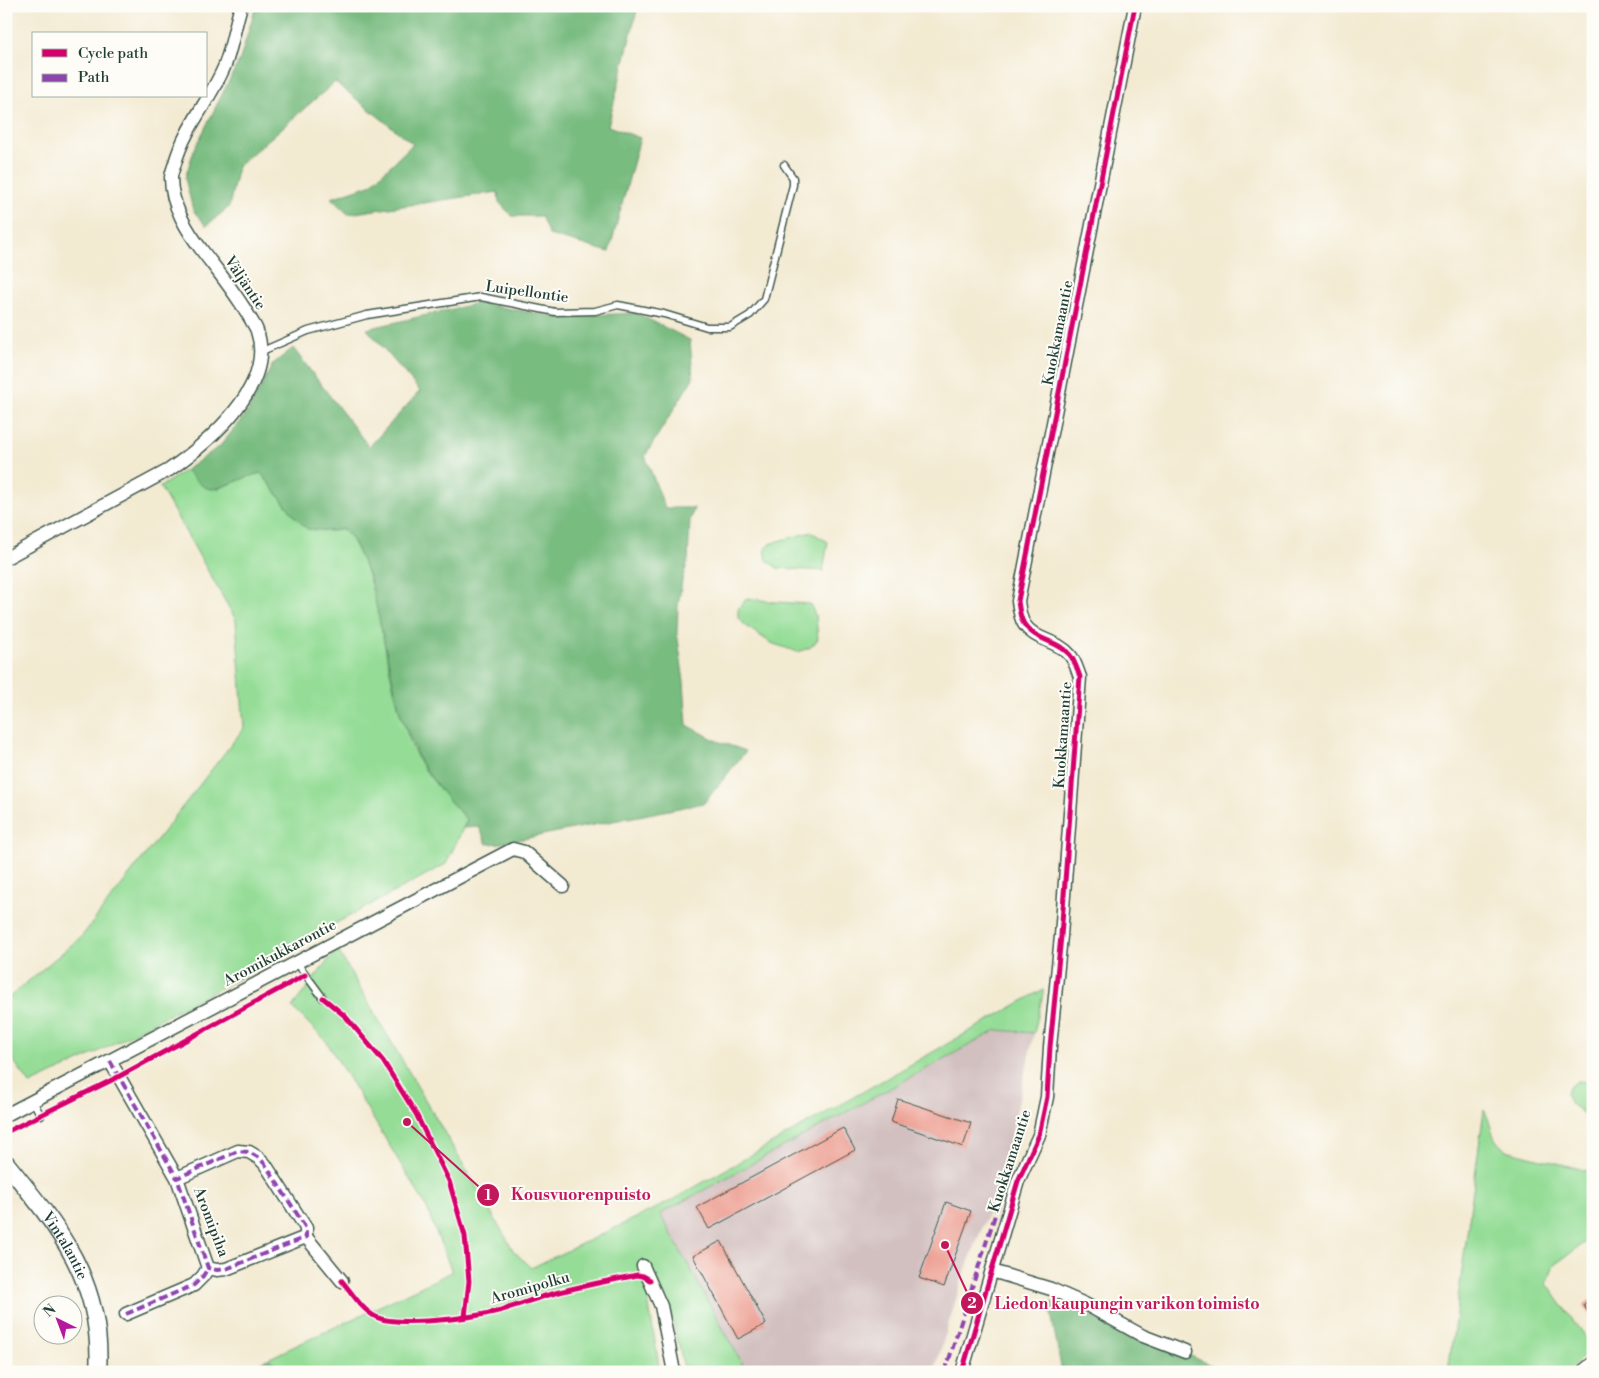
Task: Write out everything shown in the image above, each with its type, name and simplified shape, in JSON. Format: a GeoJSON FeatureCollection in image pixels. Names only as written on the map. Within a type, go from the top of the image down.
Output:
{"type":"FeatureCollection","features":[{"type":"Feature","properties":{"kind":"street","name":"Väljäntie"},"geometry":{"type":"LineString","coordinates":[[6,558],[169,470],[189,456],[217,431],[253,384],[259,364],[260,352],[257,332],[242,304],[188,232],[178,209],[171,177],[184,137],[209,98],[225,64],[240,6]]}},
{"type":"Feature","properties":{"kind":"street","name":"Kuokkamaantie"},"geometry":{"type":"LineString","coordinates":[[962,1372],[1018,1182],[1039,1135],[1047,1097],[1080,677],[1070,654],[1056,644],[1029,631],[1023,623],[1018,601],[1135,6]]}},
{"type":"Feature","properties":{"kind":"street","name":"Aromikukkarontie"},"geometry":{"type":"LineString","coordinates":[[6,1116],[513,849],[524,852],[563,886]]}},
{"type":"Feature","properties":{"kind":"street","name":"Aromipiha"},"geometry":{"type":"LineString","coordinates":[[110,1061],[177,1178],[208,1268],[226,1269],[306,1237]]}},
{"type":"Feature","properties":{"kind":"street","name":"Aromipiha"},"geometry":{"type":"LineString","coordinates":[[177,1178],[238,1151],[248,1152],[259,1158],[265,1164],[306,1228],[306,1237],[342,1281]]}},
{"type":"Feature","properties":{"kind":"street","name":"Vintalantie"},"geometry":{"type":"LineString","coordinates":[[6,1163],[45,1211],[79,1266],[97,1328],[98,1372]]}},
{"type":"Feature","properties":{"kind":"street"},"geometry":{"type":"LineString","coordinates":[[643,1266],[661,1306],[674,1372]]}},
{"type":"Feature","properties":{"kind":"street"},"geometry":{"type":"LineString","coordinates":[[126,1314],[194,1284],[203,1276],[208,1268]]}},
{"type":"Feature","properties":{"kind":"street"},"geometry":{"type":"LineString","coordinates":[[992,1271],[1051,1289],[1085,1304],[1143,1336],[1185,1352]]}},
{"type":"Feature","properties":{"kind":"street"},"geometry":{"type":"LineString","coordinates":[[1582,1372],[1593,1363]]}},
{"type":"Feature","properties":{"kind":"lane","name":"Luipellontie"},"geometry":{"type":"LineString","coordinates":[[260,352],[308,331],[367,315],[481,297],[555,312],[595,311],[618,305],[664,314],[707,327],[730,327],[750,315],[764,299],[793,185],[793,178],[784,165]]}},
{"type":"Feature","properties":{"kind":"lane"},"geometry":{"type":"LineString","coordinates":[[297,963],[323,998]]}},
{"type":"Feature","properties":{"kind":"lane"},"geometry":{"type":"LineString","coordinates":[[33,1101],[41,1116]]}},
{"type":"Feature","properties":{"kind":"shaded area"},"geometry":{"type":"Polygon","coordinates":[[[998,1030],[1034,1033],[1001,1180],[962,1279],[934,1372],[747,1372],[660,1214],[998,1030]]]}},
{"type":"Feature","properties":{"kind":"green space"},"geometry":{"type":"Polygon","coordinates":[[[256,6],[638,6],[608,126],[640,138],[609,252],[549,235],[541,216],[512,216],[499,202],[498,192],[348,214],[331,198],[370,185],[413,144],[335,82],[238,166],[229,207],[206,226],[193,210],[185,178],[194,150],[240,59],[256,6]]]}},
{"type":"Feature","properties":{"kind":"green space"},"geometry":{"type":"Polygon","coordinates":[[[478,303],[555,317],[636,313],[690,340],[693,378],[645,456],[665,508],[694,508],[690,520],[688,560],[682,580],[678,606],[677,632],[684,682],[687,725],[717,741],[746,751],[704,803],[502,843],[487,844],[479,827],[463,828],[467,820],[445,796],[420,762],[400,713],[370,578],[351,537],[343,529],[331,531],[307,529],[296,518],[261,473],[211,489],[194,479],[186,470],[220,446],[247,413],[273,364],[293,348],[369,447],[420,391],[367,329],[478,303]]]}},
{"type":"Feature","properties":{"kind":"green space"},"geometry":{"type":"Polygon","coordinates":[[[186,470],[201,485],[217,489],[248,476],[261,473],[296,518],[331,531],[343,529],[346,532],[361,558],[374,596],[395,695],[412,746],[431,779],[467,820],[446,864],[327,928],[279,957],[84,1059],[30,1084],[6,1050],[6,1000],[82,936],[244,728],[236,620],[160,487],[186,470]]]}},
{"type":"Feature","properties":{"kind":"green space"},"geometry":{"type":"Polygon","coordinates":[[[811,532],[828,542],[823,571],[777,568],[767,560],[765,549],[772,543],[811,532]]]}},
{"type":"Feature","properties":{"kind":"green space"},"geometry":{"type":"Polygon","coordinates":[[[747,598],[810,604],[816,617],[818,639],[811,647],[798,652],[771,643],[746,626],[738,618],[738,609],[747,598]]]}},
{"type":"Feature","properties":{"kind":"green space"},"geometry":{"type":"Polygon","coordinates":[[[337,949],[513,1250],[531,1268],[665,1204],[1044,989],[1034,1033],[997,1030],[660,1214],[747,1372],[685,1372],[667,1296],[648,1300],[660,1372],[240,1372],[452,1272],[425,1204],[326,1041],[292,1007],[337,949]]]}},
{"type":"Feature","properties":{"kind":"green space"},"geometry":{"type":"Polygon","coordinates":[[[1578,1081],[1593,1083],[1593,1121],[1571,1104],[1566,1093],[1570,1086],[1578,1081]]]}},
{"type":"Feature","properties":{"kind":"green space"},"geometry":{"type":"Polygon","coordinates":[[[1484,1110],[1496,1141],[1506,1150],[1588,1171],[1593,1170],[1593,1237],[1554,1265],[1547,1284],[1592,1347],[1567,1372],[1448,1372],[1484,1110]]]}},
{"type":"Feature","properties":{"kind":"green space"},"geometry":{"type":"Polygon","coordinates":[[[1049,1302],[1068,1305],[1131,1336],[1182,1352],[1226,1372],[1062,1372],[1049,1302]]]}},
{"type":"Feature","properties":{"kind":"green space"},"geometry":{"type":"Polygon","coordinates":[[[268,1359],[290,1372],[245,1372],[268,1359]]]}},
{"type":"Feature","properties":{"kind":"building"},"geometry":{"type":"Polygon","coordinates":[[[898,1099],[971,1123],[963,1147],[891,1122],[898,1099]]]}},
{"type":"Feature","properties":{"kind":"building"},"geometry":{"type":"Polygon","coordinates":[[[843,1128],[855,1150],[709,1229],[697,1207],[843,1128]]]}},
{"type":"Feature","properties":{"kind":"building"},"geometry":{"type":"Polygon","coordinates":[[[946,1202],[971,1211],[944,1287],[919,1278],[946,1202]]]}},
{"type":"Feature","properties":{"kind":"building"},"geometry":{"type":"Polygon","coordinates":[[[721,1241],[766,1324],[738,1339],[693,1256],[721,1241]]]}},
{"type":"Feature","properties":{"kind":"building"},"geometry":{"type":"Polygon","coordinates":[[[1593,1298],[1593,1318],[1583,1305],[1593,1298]]]}},
{"type":"Feature","properties":{"kind":"marked path"},"geometry":{"type":"LineString","coordinates":[[110,1061],[177,1178],[238,1151],[249,1152],[265,1164],[306,1228],[306,1237],[226,1269],[208,1268],[177,1178]]}},
{"type":"Feature","properties":{"kind":"marked path"},"geometry":{"type":"LineString","coordinates":[[945,1372],[1003,1190]]}},
{"type":"Feature","properties":{"kind":"marked path"},"geometry":{"type":"LineString","coordinates":[[126,1314],[194,1285],[208,1268]]}},
{"type":"Feature","properties":{"kind":"cycle path"},"geometry":{"type":"LineString","coordinates":[[962,1372],[1018,1181],[1039,1135],[1047,1097],[1080,677],[1073,660],[1065,650],[1034,634],[1024,624],[1018,601],[1135,6]]}},
{"type":"Feature","properties":{"kind":"cycle path"},"geometry":{"type":"LineString","coordinates":[[6,1132],[118,1077],[305,975]]}},
{"type":"Feature","properties":{"kind":"cycle path"},"geometry":{"type":"LineString","coordinates":[[323,998],[345,1016],[383,1061],[416,1114],[449,1181],[465,1236],[469,1281],[465,1317]]}},
{"type":"Feature","properties":{"kind":"cycle path","name":"Aromipolku"},"geometry":{"type":"LineString","coordinates":[[342,1281],[362,1306],[376,1317],[386,1320],[416,1321],[452,1319],[483,1314],[563,1291],[637,1275],[650,1280]]}},
{"type":"Feature","properties":{"kind":"place","name":"Kousvuorenpuisto"},"geometry":{"type":"Point","coordinates":[407,1122]}},
{"type":"Feature","properties":{"kind":"place","name":"Liedon kaupungin varikon toimisto"},"geometry":{"type":"Point","coordinates":[945,1245]}}]}
